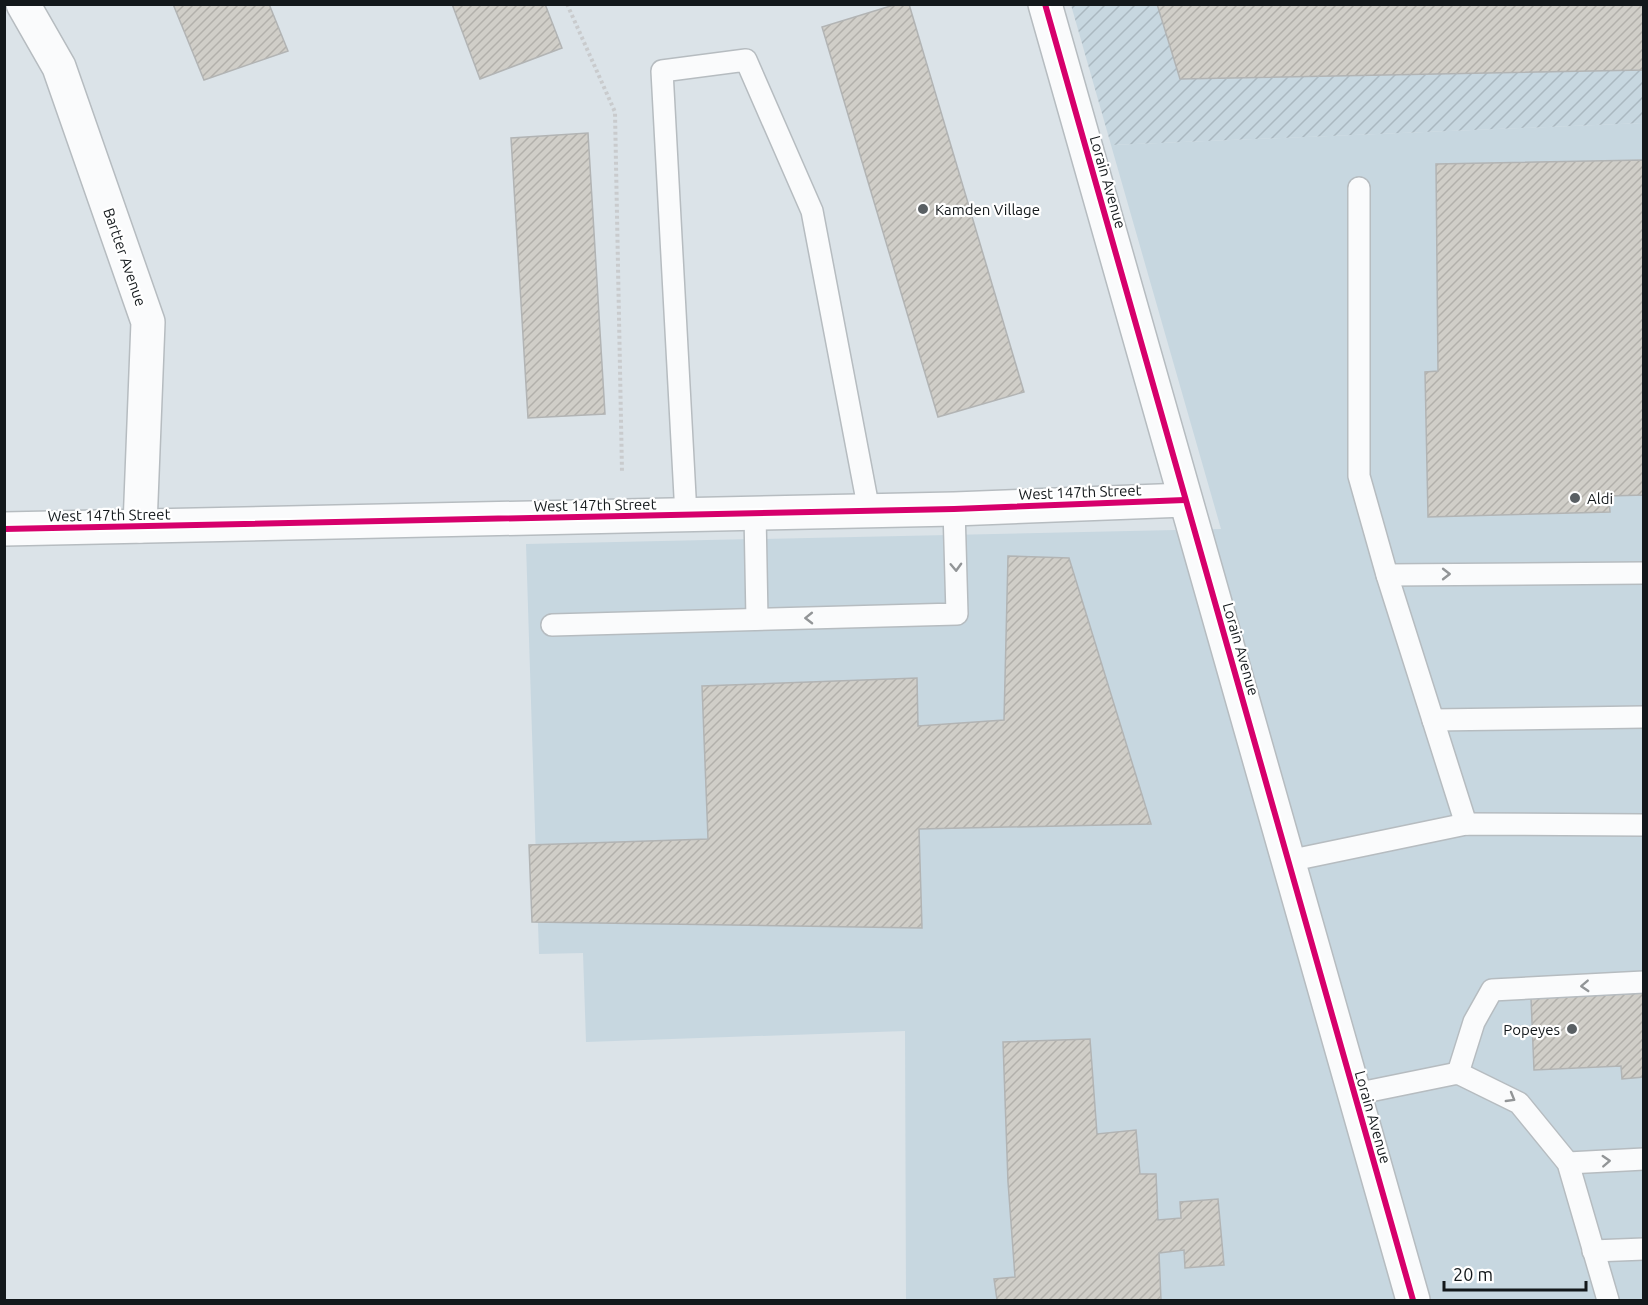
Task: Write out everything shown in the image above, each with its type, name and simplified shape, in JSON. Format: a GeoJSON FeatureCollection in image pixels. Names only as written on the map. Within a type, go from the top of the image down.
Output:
{"type":"FeatureCollection","features":[{"type":"Feature","properties":{"kind":"street","name":"Bartter Avenue"},"geometry":{"type":"LineString","coordinates":[[23,4],[59,67],[148,322],[140,526]]}},
{"type":"Feature","properties":{"kind":"street","name":"Lorain Avenue"},"geometry":{"type":"LineString","coordinates":[[1045,4],[1413,1300]]}},
{"type":"Feature","properties":{"kind":"street","name":"West 147th Street"},"geometry":{"type":"LineString","coordinates":[[4,529],[954,509],[1185,500]]}},
{"type":"Feature","properties":{"kind":"lane"},"geometry":{"type":"LineString","coordinates":[[686,515],[662,71],[746,60],[812,211],[868,511]]}},
{"type":"Feature","properties":{"kind":"lane"},"geometry":{"type":"LineString","coordinates":[[1359,188],[1359,476],[1387,574],[1466,824]]}},
{"type":"Feature","properties":{"kind":"lane"},"geometry":{"type":"LineString","coordinates":[[552,625],[957,614],[954,509]]}},
{"type":"Feature","properties":{"kind":"lane"},"geometry":{"type":"LineString","coordinates":[[755,513],[757,619]]}},
{"type":"Feature","properties":{"kind":"lane"},"geometry":{"type":"LineString","coordinates":[[1387,574],[1644,573]]}},
{"type":"Feature","properties":{"kind":"lane"},"geometry":{"type":"LineString","coordinates":[[1433,720],[1644,717]]}},
{"type":"Feature","properties":{"kind":"lane"},"geometry":{"type":"LineString","coordinates":[[1288,861],[1466,824],[1644,825]]}},
{"type":"Feature","properties":{"kind":"lane"},"geometry":{"type":"LineString","coordinates":[[1458,1073],[1474,1022],[1492,990],[1644,982]]}},
{"type":"Feature","properties":{"kind":"lane"},"geometry":{"type":"LineString","coordinates":[[1354,1094],[1458,1073],[1519,1102],[1568,1163],[1608,1300]]}},
{"type":"Feature","properties":{"kind":"lane"},"geometry":{"type":"LineString","coordinates":[[1568,1163],[1644,1159]]}},
{"type":"Feature","properties":{"kind":"lane"},"geometry":{"type":"LineString","coordinates":[[1593,1251],[1644,1249]]}},
{"type":"Feature","properties":{"kind":"path"},"geometry":{"type":"LineString","coordinates":[[567,4],[615,112],[622,472]]}},
{"type":"Feature","properties":{"kind":"shaded area"},"geometry":{"type":"Polygon","coordinates":[[[1071,5],[1643,5],[1643,123],[1111,145],[1071,5]]]}},
{"type":"Feature","properties":{"kind":"shaded area"},"geometry":{"type":"Polygon","coordinates":[[[1643,123],[1643,1300],[906,1300],[905,1031],[586,1042],[583,953],[539,954],[526,544],[1221,529],[1111,145],[1643,123]]]}},
{"type":"Feature","properties":{"kind":"building"},"geometry":{"type":"Polygon","coordinates":[[[173,4],[269,4],[288,51],[204,80],[173,4]]]}},
{"type":"Feature","properties":{"kind":"building"},"geometry":{"type":"Polygon","coordinates":[[[452,4],[545,4],[562,48],[480,79],[452,4]]]}},
{"type":"Feature","properties":{"kind":"building","name":"Kamden Village"},"geometry":{"type":"Polygon","coordinates":[[[897,4],[909,4],[1024,392],[938,417],[822,27],[897,4]]]}},
{"type":"Feature","properties":{"kind":"building"},"geometry":{"type":"Polygon","coordinates":[[[1157,4],[1644,4],[1644,70],[1180,79],[1157,4]]]}},
{"type":"Feature","properties":{"kind":"building"},"geometry":{"type":"Polygon","coordinates":[[[588,133],[605,414],[528,418],[511,138],[588,133]]]}},
{"type":"Feature","properties":{"kind":"building"},"geometry":{"type":"Polygon","coordinates":[[[1644,160],[1644,495],[1609,496],[1610,512],[1428,517],[1425,372],[1438,371],[1436,164],[1644,160]]]}},
{"type":"Feature","properties":{"kind":"building"},"geometry":{"type":"Polygon","coordinates":[[[1008,556],[1069,558],[1151,824],[919,829],[922,928],[532,922],[529,845],[708,839],[702,686],[917,678],[918,726],[1004,720],[1008,556]]]}},
{"type":"Feature","properties":{"kind":"building"},"geometry":{"type":"Polygon","coordinates":[[[1644,993],[1644,1077],[1622,1079],[1621,1066],[1534,1070],[1531,998],[1644,993]]]}},
{"type":"Feature","properties":{"kind":"building"},"geometry":{"type":"Polygon","coordinates":[[[1090,1039],[1097,1134],[1136,1130],[1140,1174],[1156,1174],[1158,1220],[1181,1218],[1180,1202],[1218,1199],[1224,1265],[1185,1268],[1184,1250],[1159,1253],[1161,1300],[997,1300],[994,1279],[1015,1277],[1008,1182],[1003,1042],[1090,1039]]]}},
{"type":"Feature","properties":{"kind":"cycle path"},"geometry":{"type":"LineString","coordinates":[[1045,4],[1413,1300]]}},
{"type":"Feature","properties":{"kind":"cycle path"},"geometry":{"type":"LineString","coordinates":[[4,529],[954,509],[1185,500]]}},
{"type":"Feature","properties":{"kind":"place","name":"Kamden Village"},"geometry":{"type":"Point","coordinates":[923,209]}},
{"type":"Feature","properties":{"kind":"place","name":"Aldi"},"geometry":{"type":"Point","coordinates":[1575,498]}},
{"type":"Feature","properties":{"kind":"place","name":"Popeyes"},"geometry":{"type":"Point","coordinates":[1572,1029]}}]}
